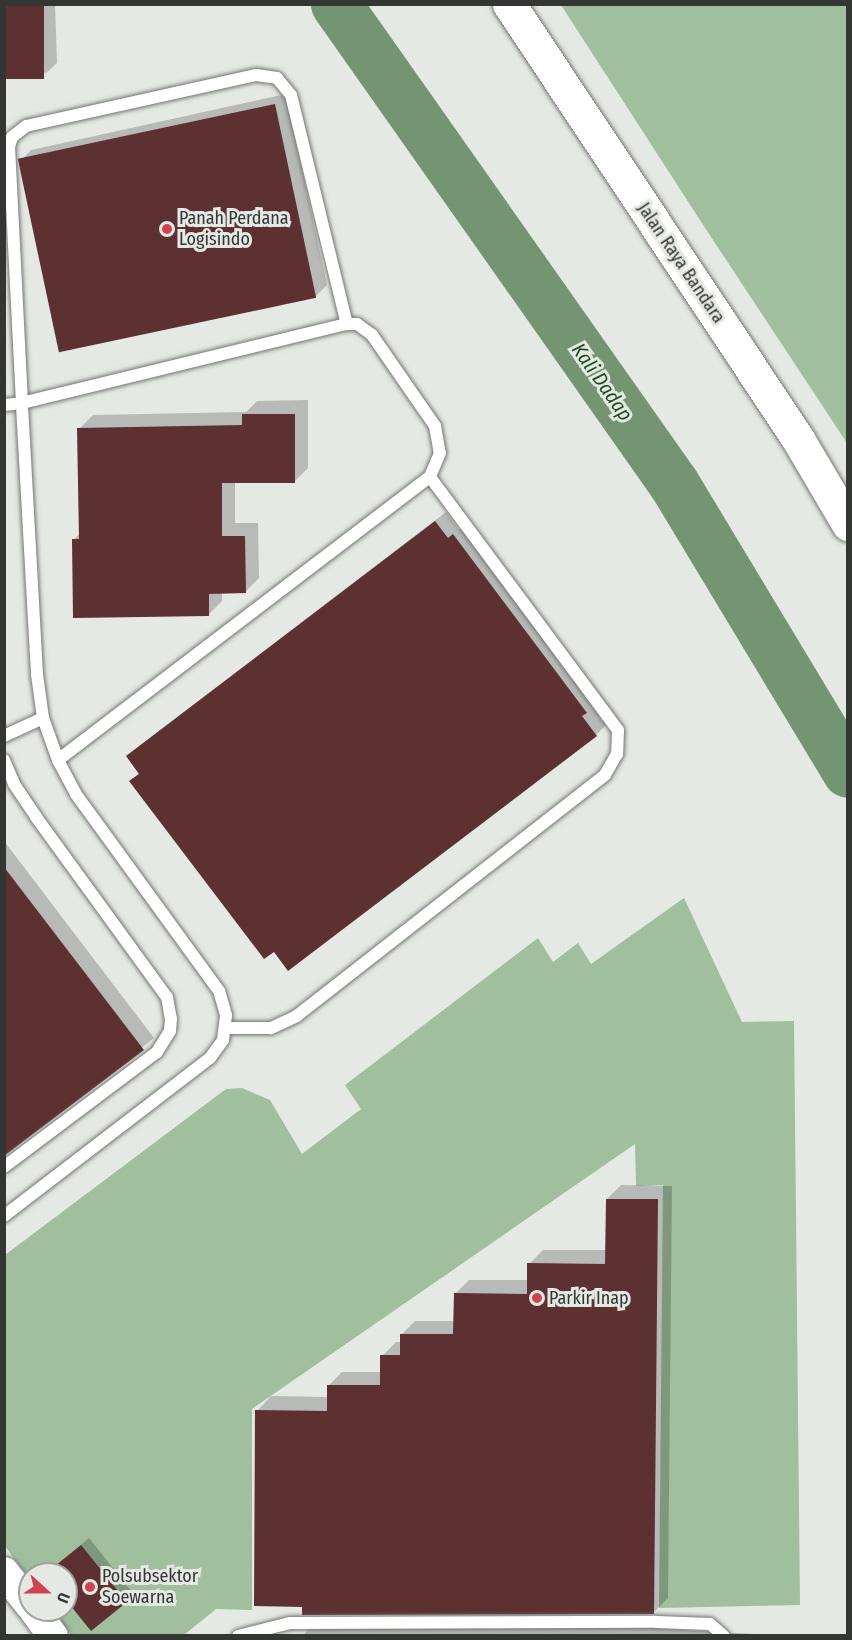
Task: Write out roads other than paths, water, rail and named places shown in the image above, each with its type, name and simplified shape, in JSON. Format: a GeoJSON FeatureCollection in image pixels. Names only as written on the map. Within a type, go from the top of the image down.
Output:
{"type":"FeatureCollection","features":[{"type":"Feature","properties":{"kind":"main road","name":"Jalan Raya Bandara"},"geometry":{"type":"LineString","coordinates":[[509,4],[798,439],[848,524]]}},
{"type":"Feature","properties":{"kind":"street"},"geometry":{"type":"LineString","coordinates":[[4,1572],[18,1590]]}},
{"type":"Feature","properties":{"kind":"street"},"geometry":{"type":"LineString","coordinates":[[43,1622],[53,1635]]}},
{"type":"Feature","properties":{"kind":"lane"},"geometry":{"type":"LineString","coordinates":[[4,1216],[210,1058],[223,1040],[226,1015],[219,991],[96,825],[58,760],[43,718],[37,674],[22,403],[9,147],[12,137],[26,126],[256,75],[277,78],[291,94],[347,324]]}},
{"type":"Feature","properties":{"kind":"lane"},"geometry":{"type":"LineString","coordinates":[[4,405],[22,403],[347,324],[357,324],[372,335],[435,426],[440,453],[430,477],[58,760]]}},
{"type":"Feature","properties":{"kind":"lane"},"geometry":{"type":"LineString","coordinates":[[225,1028],[271,1028],[297,1016],[605,775],[617,754],[619,742],[613,720],[430,477]]}},
{"type":"Feature","properties":{"kind":"lane"},"geometry":{"type":"LineString","coordinates":[[4,736],[43,718]]}},
{"type":"Feature","properties":{"kind":"lane"},"geometry":{"type":"LineString","coordinates":[[4,760],[14,784],[36,817],[166,997],[171,1019],[167,1037],[157,1052],[4,1167]]}},
{"type":"Feature","properties":{"kind":"lane"},"geometry":{"type":"LineString","coordinates":[[238,1635],[290,1623],[657,1622],[710,1624],[724,1635]]}},
{"type":"Feature","properties":{"kind":"waterway","name":"Kali Dadap"},"geometry":{"type":"LineString","coordinates":[[336,4],[674,484],[848,772]]}},
{"type":"Feature","properties":{"kind":"place","name":"Panah Perdana Logisindo"},"geometry":{"type":"Point","coordinates":[167,229]}},
{"type":"Feature","properties":{"kind":"place","name":"Parkir Inap"},"geometry":{"type":"Point","coordinates":[537,1298]}},
{"type":"Feature","properties":{"kind":"place","name":"Polsubsektor Soewarna"},"geometry":{"type":"Point","coordinates":[90,1587]}}]}
